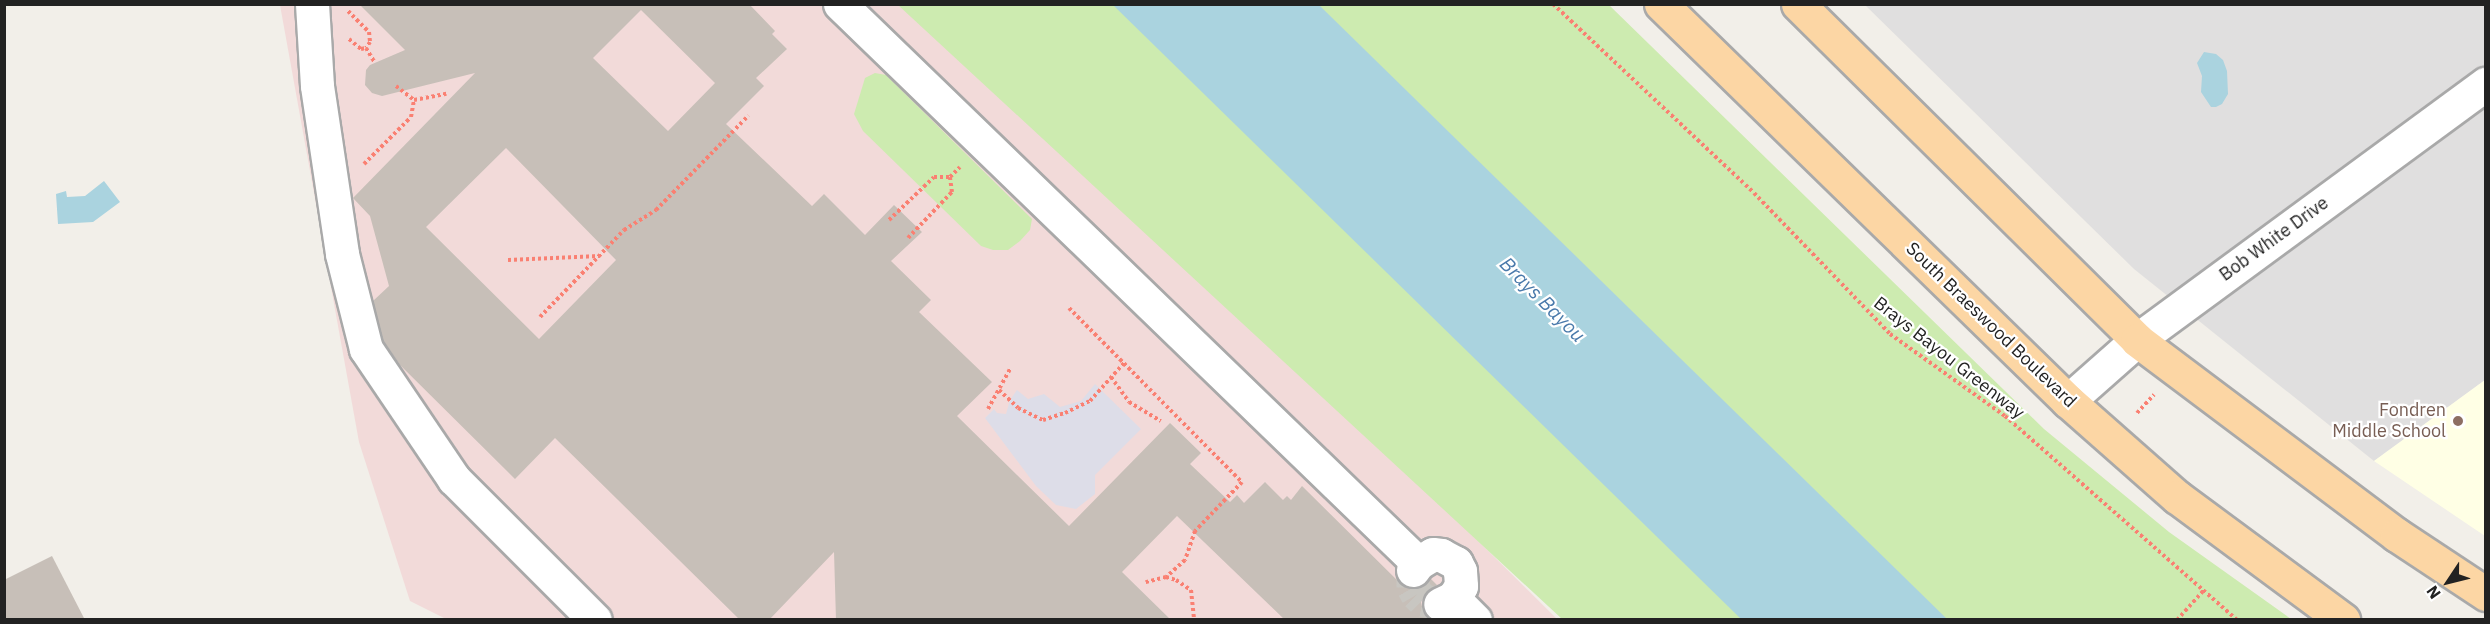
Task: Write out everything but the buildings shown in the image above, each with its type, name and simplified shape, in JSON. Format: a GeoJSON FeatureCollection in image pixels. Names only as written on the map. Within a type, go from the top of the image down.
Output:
{"type":"FeatureCollection","features":[{"type":"Feature","properties":{"kind":"main road","name":"South Braeswood Boulevard"},"geometry":{"type":"LineString","coordinates":[[1661,4],[2068,401],[2177,497],[2343,620]]}},
{"type":"Feature","properties":{"kind":"main road"},"geometry":{"type":"LineString","coordinates":[[1798,4],[2137,340],[2397,535],[2486,594]]}},
{"type":"Feature","properties":{"kind":"street"},"geometry":{"type":"LineString","coordinates":[[312,4],[317,86],[342,254],[366,349],[454,479],[595,620]]}},
{"type":"Feature","properties":{"kind":"street"},"geometry":{"type":"LineString","coordinates":[[840,4],[1416,566],[1433,555],[1441,555],[1456,563],[1462,578],[1456,607]]}},
{"type":"Feature","properties":{"kind":"street","name":"Bob White Drive"},"geometry":{"type":"LineString","coordinates":[[2068,401],[2137,340],[2486,84]]}},
{"type":"Feature","properties":{"kind":"path"},"geometry":{"type":"LineString","coordinates":[[342,4],[369,32],[370,42],[366,48]]}},
{"type":"Feature","properties":{"kind":"path","name":"Brays Bayou Greenway"},"geometry":{"type":"LineString","coordinates":[[1553,4],[1754,194],[1890,334],[2005,416],[2237,620]]}},
{"type":"Feature","properties":{"kind":"path"},"geometry":{"type":"LineString","coordinates":[[396,86],[414,100],[446,94]]}},
{"type":"Feature","properties":{"kind":"path"},"geometry":{"type":"LineString","coordinates":[[333,194],[411,117],[414,100]]}},
{"type":"Feature","properties":{"kind":"path"},"geometry":{"type":"LineString","coordinates":[[540,317],[624,230],[656,210],[748,116]]}},
{"type":"Feature","properties":{"kind":"path"},"geometry":{"type":"LineString","coordinates":[[890,220],[934,177],[950,177],[984,143]]}},
{"type":"Feature","properties":{"kind":"path"},"geometry":{"type":"LineString","coordinates":[[908,238],[952,192],[950,177]]}},
{"type":"Feature","properties":{"kind":"path"},"geometry":{"type":"LineString","coordinates":[[508,260],[600,256]]}},
{"type":"Feature","properties":{"kind":"path"},"geometry":{"type":"LineString","coordinates":[[1069,308],[1242,482],[1195,531],[1185,560],[1166,577],[1146,582]]}},
{"type":"Feature","properties":{"kind":"path"},"geometry":{"type":"LineString","coordinates":[[999,390],[1018,408],[1043,420],[1090,401],[1124,363]]}},
{"type":"Feature","properties":{"kind":"path"},"geometry":{"type":"LineString","coordinates":[[988,409],[1010,369]]}},
{"type":"Feature","properties":{"kind":"path"},"geometry":{"type":"LineString","coordinates":[[1111,377],[1129,402],[1161,421]]}},
{"type":"Feature","properties":{"kind":"path"},"geometry":{"type":"LineString","coordinates":[[2135,415],[2156,392]]}},
{"type":"Feature","properties":{"kind":"path"},"geometry":{"type":"LineString","coordinates":[[1166,577],[1176,580],[1191,590],[1194,620]]}},
{"type":"Feature","properties":{"kind":"path"},"geometry":{"type":"LineString","coordinates":[[2177,620],[2204,590]]}},
{"type":"Feature","properties":{"kind":"shaded area"},"geometry":{"type":"Polygon","coordinates":[[[280,5],[937,5],[1557,619],[446,619],[410,601],[359,442],[280,5]]]}},
{"type":"Feature","properties":{"kind":"shaded area"},"geometry":{"type":"Polygon","coordinates":[[[1865,5],[2485,5],[2485,380],[2374,461],[2134,269],[1865,5]]]}},
{"type":"Feature","properties":{"kind":"shaded area","name":"Fondren Middle School"},"geometry":{"type":"Polygon","coordinates":[[[2485,380],[2485,536],[2374,461],[2485,380]]]}},
{"type":"Feature","properties":{"kind":"shaded area"},"geometry":{"type":"Polygon","coordinates":[[[1095,384],[1141,429],[1095,475],[1095,494],[1076,509],[1056,505],[1036,486],[985,418],[994,409],[997,413],[1006,414],[1010,400],[1017,390],[1028,399],[1044,394],[1060,407],[1081,401],[1095,384]]]}},
{"type":"Feature","properties":{"kind":"green space"},"geometry":{"type":"Polygon","coordinates":[[[898,5],[1609,5],[2044,429],[2169,532],[2291,619],[1562,619],[898,5]]]}},
{"type":"Feature","properties":{"kind":"green space"},"geometry":{"type":"Polygon","coordinates":[[[875,73],[886,75],[1032,219],[1030,230],[1020,241],[1008,250],[993,250],[981,246],[863,131],[854,114],[865,78],[875,73]]]}},
{"type":"Feature","properties":{"kind":"water","name":"Brays Bayou"},"geometry":{"type":"Polygon","coordinates":[[[1113,5],[1319,5],[1947,619],[1741,619],[1113,5]]]}},
{"type":"Feature","properties":{"kind":"water"},"geometry":{"type":"Polygon","coordinates":[[[2204,52],[2216,54],[2223,60],[2227,71],[2228,94],[2222,104],[2216,107],[2211,107],[2201,92],[2202,76],[2197,63],[2204,52]]]}},
{"type":"Feature","properties":{"kind":"water"},"geometry":{"type":"Polygon","coordinates":[[[104,181],[120,202],[93,222],[58,224],[56,194],[66,191],[67,197],[85,196],[104,181]]]}},
{"type":"Feature","properties":{"kind":"tunnel"},"geometry":{"type":"LineString","coordinates":[[1413,570],[1413,587],[1417,594],[1423,600],[1440,604]]}},
{"type":"Feature","properties":{"kind":"place","name":"Fondren Middle School"},"geometry":{"type":"Point","coordinates":[2458,421]}}]}
